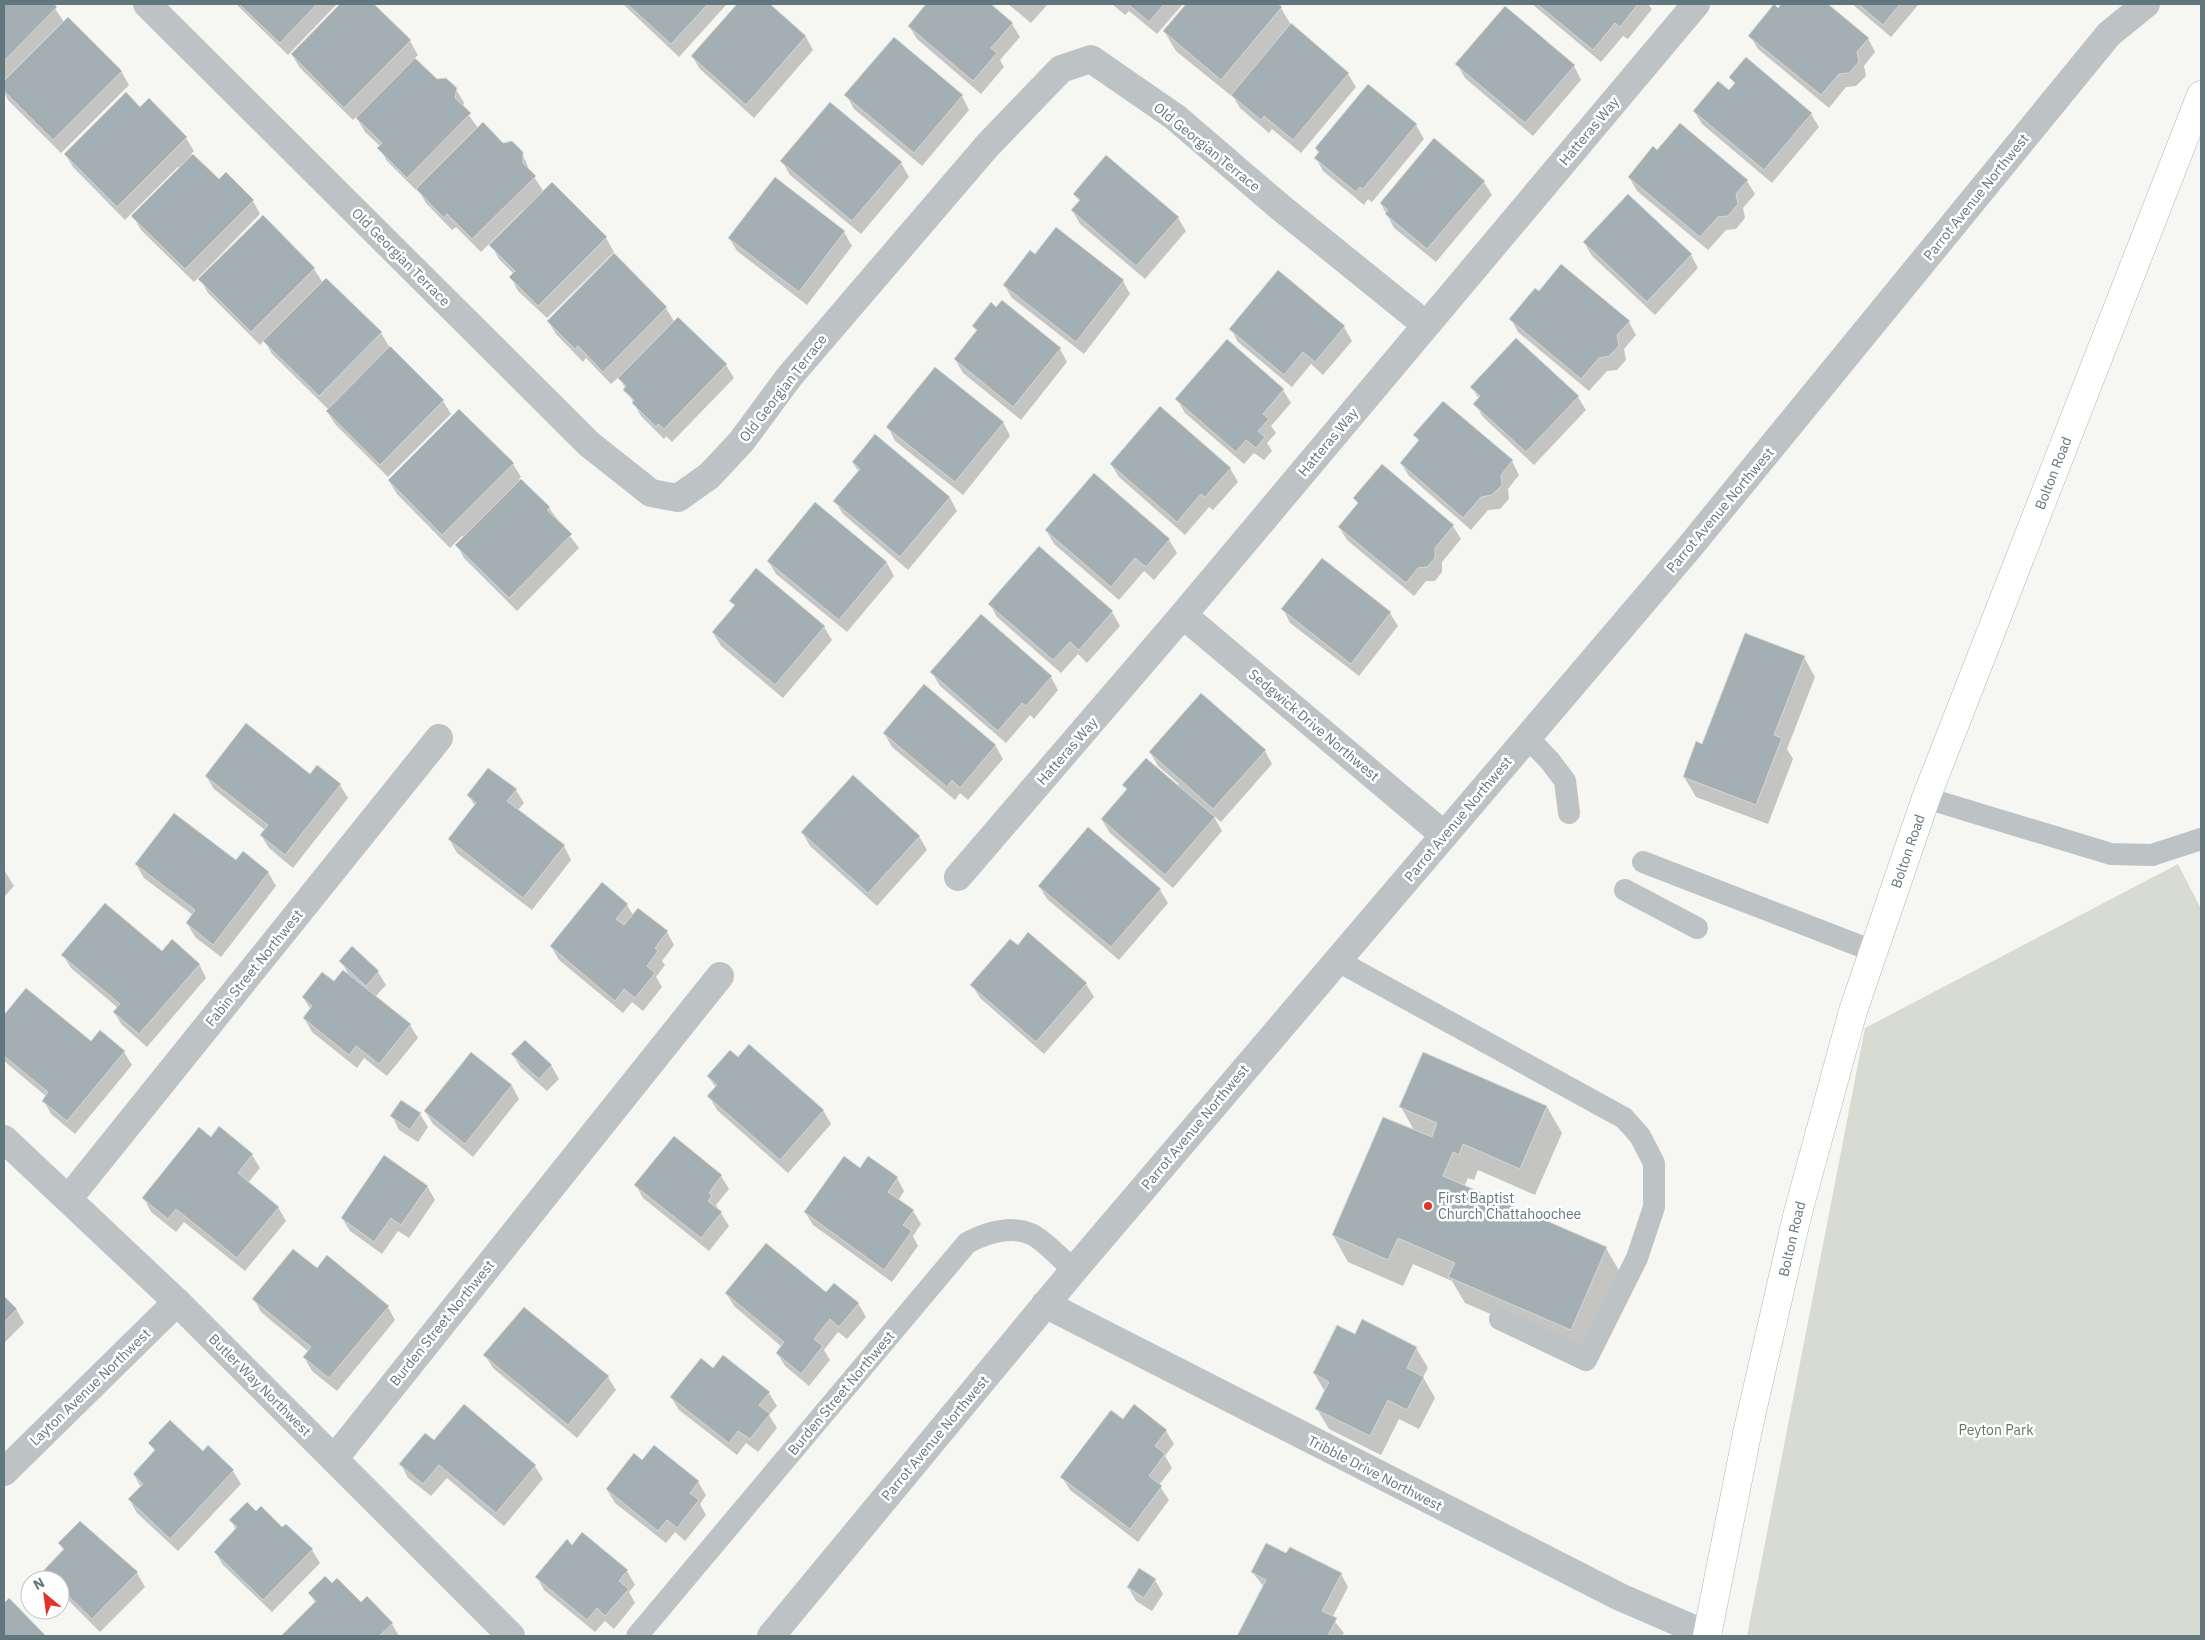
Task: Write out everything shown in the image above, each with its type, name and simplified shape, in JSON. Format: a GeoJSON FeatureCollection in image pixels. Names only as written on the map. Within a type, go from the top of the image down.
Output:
{"type":"FeatureCollection","features":[{"type":"Feature","properties":{"kind":"main road","name":"Bolton Road"},"geometry":{"type":"LineString","coordinates":[[1708,1636],[1748,1428],[1797,1216],[1853,1011],[1926,798],[2201,95]]}},
{"type":"Feature","properties":{"kind":"street","name":"Old Georgian Terrace"},"geometry":{"type":"LineString","coordinates":[[147,4],[589,444],[651,493],[678,498],[709,476],[741,442],[788,377],[987,146],[1061,69],[1091,60],[1175,117],[1280,207],[1426,325]]}},
{"type":"Feature","properties":{"kind":"street","name":"Hatteras Way"},"geometry":{"type":"LineString","coordinates":[[958,877],[1183,616],[1696,4]]}},
{"type":"Feature","properties":{"kind":"street","name":"Parrot Avenue Northwest"},"geometry":{"type":"LineString","coordinates":[[771,1636],[1045,1304],[1688,549],[2109,34],[2146,4]]}},
{"type":"Feature","properties":{"kind":"street","name":"Sedgwick Drive Northwest"},"geometry":{"type":"LineString","coordinates":[[1183,616],[1444,835]]}},
{"type":"Feature","properties":{"kind":"street","name":"Fabin Street Northwest"},"geometry":{"type":"LineString","coordinates":[[69,1198],[439,738]]}},
{"type":"Feature","properties":{"kind":"street","name":"Burden Street Northwest"},"geometry":{"type":"LineString","coordinates":[[334,1458],[720,976]]}},
{"type":"Feature","properties":{"kind":"street","name":"Butler Way Northwest"},"geometry":{"type":"LineString","coordinates":[[4,1139],[69,1198],[177,1302],[512,1636]]}},
{"type":"Feature","properties":{"kind":"street","name":"Layton Avenue Northwest"},"geometry":{"type":"LineString","coordinates":[[4,1472],[177,1302]]}},
{"type":"Feature","properties":{"kind":"street","name":"Tribble Drive Northwest"},"geometry":{"type":"LineString","coordinates":[[1045,1304],[1508,1531],[1620,1597],[1708,1636]]}},
{"type":"Feature","properties":{"kind":"lane"},"geometry":{"type":"LineString","coordinates":[[1528,737],[1565,781],[1569,813]]}},
{"type":"Feature","properties":{"kind":"lane"},"geometry":{"type":"LineString","coordinates":[[1926,798],[2111,854],[2152,855],[2201,839]]}},
{"type":"Feature","properties":{"kind":"lane"},"geometry":{"type":"LineString","coordinates":[[1643,862],[1873,951]]}},
{"type":"Feature","properties":{"kind":"lane"},"geometry":{"type":"LineString","coordinates":[[1625,890],[1697,928]]}},
{"type":"Feature","properties":{"kind":"lane"},"geometry":{"type":"LineString","coordinates":[[1338,961],[1624,1118],[1640,1136],[1654,1163],[1654,1206],[1637,1258],[1586,1360],[1500,1319]]}},
{"type":"Feature","properties":{"kind":"lane","name":"Burden Street Northwest"},"geometry":{"type":"LineString","coordinates":[[637,1636],[967,1243],[987,1232],[1010,1231],[1032,1234],[1074,1270]]}},
{"type":"Feature","properties":{"kind":"green space","name":"Peyton Park"},"geometry":{"type":"Polygon","coordinates":[[[2178,864],[2201,909],[2201,1636],[1747,1636],[1865,1028],[2178,864]]]}},
{"type":"Feature","properties":{"kind":"building"},"geometry":{"type":"Polygon","coordinates":[[[4,4],[54,4],[57,7],[4,61],[4,4]]]}},
{"type":"Feature","properties":{"kind":"building"},"geometry":{"type":"Polygon","coordinates":[[[239,4],[317,4],[280,43],[239,4]]]}},
{"type":"Feature","properties":{"kind":"building"},"geometry":{"type":"Polygon","coordinates":[[[340,4],[374,4],[411,40],[344,108],[291,54],[340,4]]]}},
{"type":"Feature","properties":{"kind":"building"},"geometry":{"type":"Polygon","coordinates":[[[627,4],[708,4],[671,44],[627,4]]]}},
{"type":"Feature","properties":{"kind":"building"},"geometry":{"type":"Polygon","coordinates":[[[737,4],[770,4],[806,36],[746,105],[691,56],[737,4]]]}},
{"type":"Feature","properties":{"kind":"building"},"geometry":{"type":"Polygon","coordinates":[[[926,4],[991,4],[1013,23],[991,48],[997,53],[973,81],[908,26],[926,4]]]}},
{"type":"Feature","properties":{"kind":"building"},"geometry":{"type":"Polygon","coordinates":[[[1128,4],[1164,4],[1149,22],[1128,4]]]}},
{"type":"Feature","properties":{"kind":"building"},"geometry":{"type":"Polygon","coordinates":[[[1186,4],[1278,4],[1282,7],[1221,80],[1163,31],[1186,4]]]}},
{"type":"Feature","properties":{"kind":"building"},"geometry":{"type":"Polygon","coordinates":[[[1537,4],[1638,4],[1620,27],[1615,23],[1593,50],[1537,4]]]}},
{"type":"Feature","properties":{"kind":"building"},"geometry":{"type":"Polygon","coordinates":[[[1774,4],[1778,8],[1781,4],[1828,4],[1869,38],[1857,52],[1859,62],[1849,73],[1839,74],[1821,95],[1748,36],[1774,4]]]}},
{"type":"Feature","properties":{"kind":"building"},"geometry":{"type":"Polygon","coordinates":[[[1858,4],[1900,4],[1883,25],[1858,4]]]}},
{"type":"Feature","properties":{"kind":"building"},"geometry":{"type":"Polygon","coordinates":[[[1505,6],[1575,65],[1525,123],[1455,64],[1505,6]]]}},
{"type":"Feature","properties":{"kind":"building"},"geometry":{"type":"Polygon","coordinates":[[[68,17],[122,71],[53,140],[4,91],[4,81],[68,17]]]}},
{"type":"Feature","properties":{"kind":"building"},"geometry":{"type":"Polygon","coordinates":[[[1291,23],[1349,73],[1293,140],[1264,116],[1261,120],[1231,95],[1291,23]]]}},
{"type":"Feature","properties":{"kind":"building"},"geometry":{"type":"Polygon","coordinates":[[[894,37],[963,95],[914,153],[844,95],[894,37]]]}},
{"type":"Feature","properties":{"kind":"building"},"geometry":{"type":"Polygon","coordinates":[[[1746,57],[1812,113],[1764,170],[1693,111],[1718,81],[1729,90],[1735,83],[1729,77],[1746,57]]]}},
{"type":"Feature","properties":{"kind":"building"},"geometry":{"type":"Polygon","coordinates":[[[415,58],[437,79],[446,78],[457,88],[455,98],[471,113],[407,178],[377,148],[382,143],[356,118],[415,58]]]}},
{"type":"Feature","properties":{"kind":"building"},"geometry":{"type":"Polygon","coordinates":[[[1368,84],[1417,124],[1363,189],[1360,187],[1356,192],[1314,158],[1319,152],[1315,148],[1368,84]]]}},
{"type":"Feature","properties":{"kind":"building"},"geometry":{"type":"Polygon","coordinates":[[[126,92],[140,107],[149,98],[187,137],[117,207],[64,154],[126,92]]]}},
{"type":"Feature","properties":{"kind":"building"},"geometry":{"type":"Polygon","coordinates":[[[830,102],[902,162],[852,221],[780,161],[830,102]]]}},
{"type":"Feature","properties":{"kind":"building"},"geometry":{"type":"Polygon","coordinates":[[[483,122],[503,143],[512,141],[523,152],[523,163],[536,176],[472,239],[447,214],[444,218],[416,189],[483,122]]]}},
{"type":"Feature","properties":{"kind":"building"},"geometry":{"type":"Polygon","coordinates":[[[1680,123],[1748,180],[1736,194],[1738,204],[1728,216],[1718,217],[1700,237],[1628,177],[1653,146],[1657,150],[1680,123]]]}},
{"type":"Feature","properties":{"kind":"building"},"geometry":{"type":"Polygon","coordinates":[[[1434,138],[1485,181],[1427,249],[1385,214],[1388,210],[1380,203],[1434,138]]]}},
{"type":"Feature","properties":{"kind":"building"},"geometry":{"type":"Polygon","coordinates":[[[193,154],[219,179],[226,172],[254,200],[185,269],[131,216],[193,154]]]}},
{"type":"Feature","properties":{"kind":"building"},"geometry":{"type":"Polygon","coordinates":[[[1106,155],[1179,217],[1136,266],[1071,210],[1080,200],[1073,194],[1106,155]]]}},
{"type":"Feature","properties":{"kind":"building"},"geometry":{"type":"Polygon","coordinates":[[[775,177],[845,231],[799,292],[728,238],[775,177]]]}},
{"type":"Feature","properties":{"kind":"building"},"geometry":{"type":"Polygon","coordinates":[[[552,182],[607,237],[538,306],[509,277],[515,271],[489,245],[552,182]]]}},
{"type":"Feature","properties":{"kind":"building"},"geometry":{"type":"Polygon","coordinates":[[[1628,194],[1692,254],[1647,302],[1583,242],[1628,194]]]}},
{"type":"Feature","properties":{"kind":"building"},"geometry":{"type":"Polygon","coordinates":[[[263,215],[315,268],[251,332],[198,279],[263,215]]]}},
{"type":"Feature","properties":{"kind":"building"},"geometry":{"type":"Polygon","coordinates":[[[1056,227],[1124,280],[1076,342],[1003,285],[1030,250],[1035,254],[1056,227]]]}},
{"type":"Feature","properties":{"kind":"building"},"geometry":{"type":"Polygon","coordinates":[[[614,253],[667,307],[603,372],[578,346],[575,349],[547,321],[614,253]]]}},
{"type":"Feature","properties":{"kind":"building"},"geometry":{"type":"Polygon","coordinates":[[[1561,264],[1630,321],[1617,335],[1619,346],[1609,356],[1599,358],[1581,379],[1509,319],[1535,288],[1539,291],[1561,264]]]}},
{"type":"Feature","properties":{"kind":"building"},"geometry":{"type":"Polygon","coordinates":[[[1278,270],[1345,326],[1315,362],[1303,352],[1284,375],[1229,329],[1278,270]]]}},
{"type":"Feature","properties":{"kind":"building"},"geometry":{"type":"Polygon","coordinates":[[[326,278],[382,332],[319,396],[263,341],[326,278]]]}},
{"type":"Feature","properties":{"kind":"building"},"geometry":{"type":"Polygon","coordinates":[[[1002,300],[1061,348],[1013,407],[954,359],[977,330],[972,326],[991,302],[996,307],[1002,300]]]}},
{"type":"Feature","properties":{"kind":"building"},"geometry":{"type":"Polygon","coordinates":[[[678,317],[727,364],[664,429],[658,424],[656,427],[632,403],[634,400],[623,390],[626,386],[618,378],[678,317]]]}},
{"type":"Feature","properties":{"kind":"building"},"geometry":{"type":"Polygon","coordinates":[[[1516,338],[1579,396],[1526,452],[1473,404],[1480,396],[1470,387],[1516,338]]]}},
{"type":"Feature","properties":{"kind":"building"},"geometry":{"type":"Polygon","coordinates":[[[1227,339],[1284,389],[1263,414],[1269,419],[1258,431],[1265,437],[1256,448],[1246,440],[1236,452],[1175,399],[1227,339]]]}},
{"type":"Feature","properties":{"kind":"building"},"geometry":{"type":"Polygon","coordinates":[[[390,346],[444,400],[380,465],[326,411],[390,346]]]}},
{"type":"Feature","properties":{"kind":"building"},"geometry":{"type":"Polygon","coordinates":[[[935,367],[1004,422],[955,482],[886,427],[935,367]]]}},
{"type":"Feature","properties":{"kind":"building"},"geometry":{"type":"Polygon","coordinates":[[[1443,401],[1513,460],[1501,475],[1502,485],[1492,495],[1481,497],[1463,518],[1400,463],[1419,440],[1413,435],[1443,401]]]}},
{"type":"Feature","properties":{"kind":"building"},"geometry":{"type":"Polygon","coordinates":[[[1160,406],[1231,468],[1205,497],[1201,494],[1177,522],[1110,464],[1160,406]]]}},
{"type":"Feature","properties":{"kind":"building"},"geometry":{"type":"Polygon","coordinates":[[[459,409],[514,463],[442,535],[388,480],[459,409]]]}},
{"type":"Feature","properties":{"kind":"building"},"geometry":{"type":"Polygon","coordinates":[[[875,434],[950,497],[900,557],[833,501],[860,469],[852,462],[875,434]]]}},
{"type":"Feature","properties":{"kind":"building"},"geometry":{"type":"Polygon","coordinates":[[[1382,464],[1454,525],[1435,548],[1435,558],[1427,567],[1418,568],[1406,583],[1338,527],[1358,503],[1353,498],[1382,464]]]}},
{"type":"Feature","properties":{"kind":"building"},"geometry":{"type":"Polygon","coordinates":[[[1094,473],[1170,539],[1146,567],[1135,558],[1111,587],[1045,530],[1094,473]]]}},
{"type":"Feature","properties":{"kind":"building"},"geometry":{"type":"Polygon","coordinates":[[[521,479],[550,507],[547,510],[572,534],[509,598],[455,545],[521,479]]]}},
{"type":"Feature","properties":{"kind":"building"},"geometry":{"type":"Polygon","coordinates":[[[815,502],[887,562],[839,620],[767,561],[815,502]]]}},
{"type":"Feature","properties":{"kind":"building"},"geometry":{"type":"Polygon","coordinates":[[[1039,546],[1113,611],[1079,650],[1070,642],[1053,660],[988,604],[1039,546]]]}},
{"type":"Feature","properties":{"kind":"building"},"geometry":{"type":"Polygon","coordinates":[[[1322,558],[1391,612],[1351,664],[1281,609],[1322,558]]]}},
{"type":"Feature","properties":{"kind":"building"},"geometry":{"type":"Polygon","coordinates":[[[756,568],[825,626],[775,685],[712,632],[735,605],[729,601],[756,568]]]}},
{"type":"Feature","properties":{"kind":"building"},"geometry":{"type":"Polygon","coordinates":[[[981,614],[1052,676],[1026,706],[1022,703],[998,731],[930,672],[981,614]]]}},
{"type":"Feature","properties":{"kind":"building"},"geometry":{"type":"Polygon","coordinates":[[[1745,633],[1805,656],[1774,735],[1782,738],[1756,805],[1683,777],[1696,741],[1702,744],[1745,633]]]}},
{"type":"Feature","properties":{"kind":"building"},"geometry":{"type":"Polygon","coordinates":[[[924,684],[996,745],[960,788],[952,780],[947,787],[883,733],[924,684]]]}},
{"type":"Feature","properties":{"kind":"building"},"geometry":{"type":"Polygon","coordinates":[[[1201,693],[1266,750],[1213,809],[1149,752],[1201,693]]]}},
{"type":"Feature","properties":{"kind":"building"},"geometry":{"type":"Polygon","coordinates":[[[246,723],[310,774],[317,765],[341,784],[285,855],[260,835],[268,825],[205,776],[246,723]]]}},
{"type":"Feature","properties":{"kind":"building"},"geometry":{"type":"Polygon","coordinates":[[[1146,758],[1215,817],[1165,875],[1101,819],[1127,789],[1122,785],[1146,758]]]}},
{"type":"Feature","properties":{"kind":"building"},"geometry":{"type":"Polygon","coordinates":[[[488,768],[517,789],[507,801],[565,845],[523,898],[448,839],[476,803],[467,795],[488,768]]]}},
{"type":"Feature","properties":{"kind":"building"},"geometry":{"type":"Polygon","coordinates":[[[853,775],[920,836],[868,893],[801,832],[853,775]]]}},
{"type":"Feature","properties":{"kind":"building"},"geometry":{"type":"Polygon","coordinates":[[[174,813],[236,860],[243,851],[269,872],[213,945],[186,923],[195,910],[135,864],[174,813]]]}},
{"type":"Feature","properties":{"kind":"building"},"geometry":{"type":"Polygon","coordinates":[[[1088,827],[1161,889],[1111,947],[1038,886],[1088,827]]]}},
{"type":"Feature","properties":{"kind":"building"},"geometry":{"type":"Polygon","coordinates":[[[602,882],[628,904],[616,919],[624,925],[638,908],[668,931],[655,948],[658,951],[647,966],[655,973],[635,998],[624,989],[615,1001],[550,946],[602,882]]]}},
{"type":"Feature","properties":{"kind":"building"},"geometry":{"type":"Polygon","coordinates":[[[105,903],[162,951],[172,939],[200,964],[139,1034],[113,1012],[120,1004],[61,955],[105,903]]]}},
{"type":"Feature","properties":{"kind":"building"},"geometry":{"type":"Polygon","coordinates":[[[1028,932],[1087,983],[1036,1042],[970,985],[1010,939],[1018,945],[1028,932]]]}},
{"type":"Feature","properties":{"kind":"building"},"geometry":{"type":"Polygon","coordinates":[[[352,946],[379,971],[366,986],[339,961],[352,946]]]}},
{"type":"Feature","properties":{"kind":"building"},"geometry":{"type":"Polygon","coordinates":[[[343,970],[411,1024],[379,1064],[356,1046],[349,1055],[303,1018],[312,1006],[302,997],[322,972],[334,981],[343,970]]]}},
{"type":"Feature","properties":{"kind":"building"},"geometry":{"type":"Polygon","coordinates":[[[26,988],[91,1041],[100,1030],[125,1051],[67,1121],[42,1101],[48,1092],[4,1056],[4,1015],[26,988]]]}},
{"type":"Feature","properties":{"kind":"building"},"geometry":{"type":"Polygon","coordinates":[[[525,1040],[552,1065],[539,1079],[511,1054],[525,1040]]]}},
{"type":"Feature","properties":{"kind":"building"},"geometry":{"type":"Polygon","coordinates":[[[749,1044],[824,1110],[780,1160],[707,1096],[717,1085],[707,1076],[730,1050],[738,1057],[749,1044]]]}},
{"type":"Feature","properties":{"kind":"building"},"geometry":{"type":"Polygon","coordinates":[[[471,1052],[512,1085],[465,1144],[424,1111],[471,1052]]]}},
{"type":"Feature","properties":{"kind":"building","name":"First Baptist Church Chattahoochee"},"geometry":{"type":"Polygon","coordinates":[[[1423,1052],[1547,1106],[1520,1169],[1463,1144],[1459,1155],[1453,1152],[1443,1176],[1607,1247],[1571,1330],[1448,1277],[1455,1263],[1398,1238],[1388,1260],[1332,1235],[1383,1117],[1432,1137],[1437,1123],[1399,1107],[1423,1052]]]}},
{"type":"Feature","properties":{"kind":"building"},"geometry":{"type":"Polygon","coordinates":[[[401,1100],[421,1113],[410,1130],[390,1116],[401,1100]]]}},
{"type":"Feature","properties":{"kind":"building"},"geometry":{"type":"Polygon","coordinates":[[[219,1126],[253,1154],[238,1173],[279,1207],[237,1258],[176,1209],[168,1219],[142,1198],[199,1127],[211,1137],[219,1126]]]}},
{"type":"Feature","properties":{"kind":"building"},"geometry":{"type":"Polygon","coordinates":[[[674,1136],[722,1175],[709,1193],[712,1196],[708,1201],[722,1212],[701,1238],[634,1185],[674,1136]]]}},
{"type":"Feature","properties":{"kind":"building"},"geometry":{"type":"Polygon","coordinates":[[[384,1155],[428,1186],[401,1225],[391,1218],[374,1242],[341,1218],[384,1155]]]}},
{"type":"Feature","properties":{"kind":"building"},"geometry":{"type":"Polygon","coordinates":[[[844,1156],[860,1168],[868,1156],[898,1177],[888,1192],[914,1210],[903,1225],[912,1231],[884,1270],[804,1212],[844,1156]]]}},
{"type":"Feature","properties":{"kind":"building"},"geometry":{"type":"Polygon","coordinates":[[[766,1243],[826,1292],[834,1283],[859,1303],[839,1327],[830,1319],[814,1339],[823,1346],[801,1374],[776,1353],[784,1342],[725,1293],[766,1243]]]}},
{"type":"Feature","properties":{"kind":"building"},"geometry":{"type":"Polygon","coordinates":[[[293,1249],[317,1268],[327,1255],[389,1306],[329,1378],[303,1357],[311,1347],[252,1299],[293,1249]]]}},
{"type":"Feature","properties":{"kind":"building"},"geometry":{"type":"Polygon","coordinates":[[[4,1296],[17,1309],[4,1322],[4,1296]]]}},
{"type":"Feature","properties":{"kind":"building"},"geometry":{"type":"Polygon","coordinates":[[[524,1307],[609,1376],[568,1425],[483,1355],[524,1307]]]}},
{"type":"Feature","properties":{"kind":"building"},"geometry":{"type":"Polygon","coordinates":[[[1362,1319],[1417,1347],[1407,1368],[1424,1377],[1407,1410],[1388,1400],[1370,1436],[1315,1409],[1329,1382],[1313,1373],[1337,1325],[1355,1334],[1362,1319]]]}},
{"type":"Feature","properties":{"kind":"building"},"geometry":{"type":"Polygon","coordinates":[[[723,1355],[770,1392],[759,1405],[770,1414],[750,1439],[738,1431],[729,1443],[670,1397],[701,1358],[713,1368],[723,1355]]]}},
{"type":"Feature","properties":{"kind":"building"},"geometry":{"type":"Polygon","coordinates":[[[464,1404],[536,1465],[496,1513],[439,1465],[423,1484],[399,1464],[425,1433],[434,1440],[464,1404]]]}},
{"type":"Feature","properties":{"kind":"building"},"geometry":{"type":"Polygon","coordinates":[[[1134,1404],[1167,1430],[1155,1446],[1165,1454],[1149,1476],[1162,1486],[1130,1529],[1060,1477],[1111,1410],[1123,1419],[1134,1404]]]}},
{"type":"Feature","properties":{"kind":"building"},"geometry":{"type":"Polygon","coordinates":[[[170,1420],[203,1451],[208,1445],[234,1470],[170,1539],[128,1499],[143,1484],[133,1474],[155,1450],[148,1443],[170,1420]]]}},
{"type":"Feature","properties":{"kind":"building"},"geometry":{"type":"Polygon","coordinates":[[[654,1445],[699,1481],[690,1493],[699,1500],[677,1528],[667,1520],[658,1531],[606,1489],[634,1453],[642,1460],[654,1445]]]}},
{"type":"Feature","properties":{"kind":"building"},"geometry":{"type":"Polygon","coordinates":[[[247,1502],[256,1511],[261,1506],[282,1527],[286,1524],[313,1549],[263,1600],[214,1552],[237,1527],[229,1520],[247,1502]]]}},
{"type":"Feature","properties":{"kind":"building"},"geometry":{"type":"Polygon","coordinates":[[[80,1521],[138,1572],[92,1619],[70,1598],[70,1570],[44,1570],[64,1549],[58,1543],[80,1521]]]}},
{"type":"Feature","properties":{"kind":"building"},"geometry":{"type":"Polygon","coordinates":[[[582,1532],[628,1570],[619,1581],[629,1589],[605,1616],[597,1608],[587,1620],[535,1577],[567,1539],[572,1545],[582,1532]]]}},
{"type":"Feature","properties":{"kind":"building"},"geometry":{"type":"Polygon","coordinates":[[[1266,1543],[1286,1553],[1290,1547],[1342,1573],[1322,1611],[1337,1618],[1328,1636],[1237,1636],[1266,1580],[1251,1572],[1266,1543]]]}},
{"type":"Feature","properties":{"kind":"building"},"geometry":{"type":"Polygon","coordinates":[[[1139,1568],[1156,1579],[1144,1598],[1127,1587],[1139,1568]]]}},
{"type":"Feature","properties":{"kind":"building"},"geometry":{"type":"Polygon","coordinates":[[[325,1576],[332,1583],[337,1578],[361,1602],[367,1596],[393,1623],[379,1636],[282,1635],[316,1601],[308,1593],[325,1576]]]}},
{"type":"Feature","properties":{"kind":"building"},"geometry":{"type":"Polygon","coordinates":[[[9,1598],[20,1609],[20,1620],[30,1620],[46,1636],[4,1636],[4,1603],[9,1598]]]}},
{"type":"Feature","properties":{"kind":"place","name":"First Baptist Church Chattahoochee"},"geometry":{"type":"Point","coordinates":[1428,1206]}}]}
